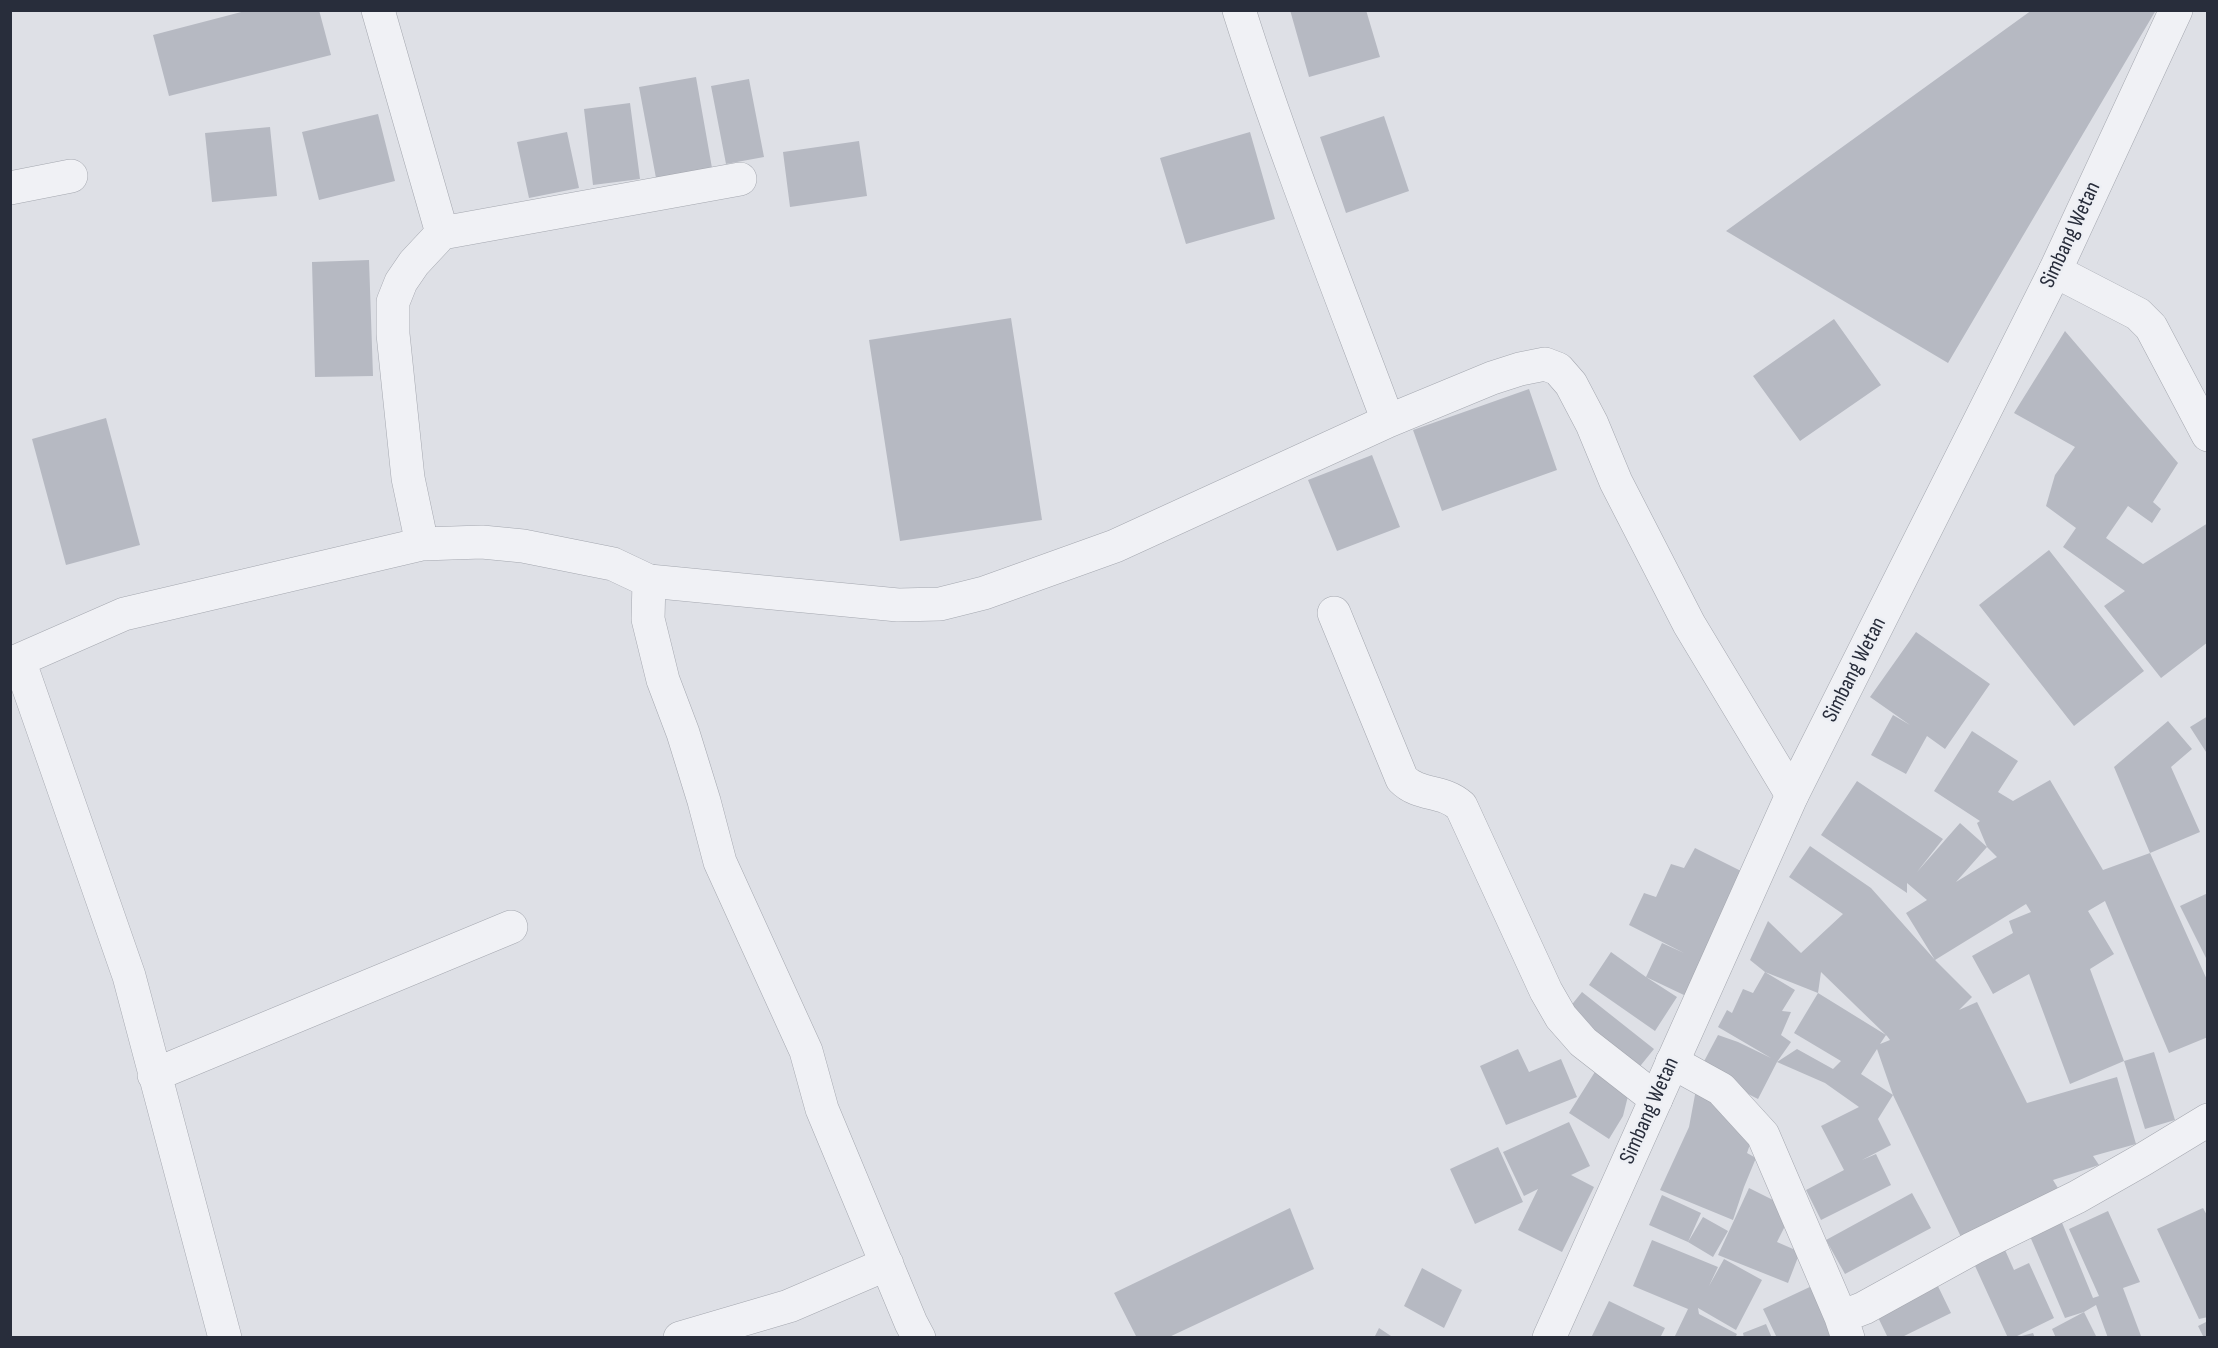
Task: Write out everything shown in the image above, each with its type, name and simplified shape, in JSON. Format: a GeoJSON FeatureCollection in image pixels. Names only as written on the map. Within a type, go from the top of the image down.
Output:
{"type":"FeatureCollection","features":[{"type":"Feature","properties":{"kind":"street"},"geometry":{"type":"LineString","coordinates":[[378,10],[442,233]]}},
{"type":"Feature","properties":{"kind":"street"},"geometry":{"type":"LineString","coordinates":[[1239,10],[1255,62],[1322,247],[1388,421]]}},
{"type":"Feature","properties":{"kind":"street","name":"Simbang Wetan"},"geometry":{"type":"LineString","coordinates":[[1549,1338],[1792,795],[2055,272],[2176,10]]}},
{"type":"Feature","properties":{"kind":"street"},"geometry":{"type":"LineString","coordinates":[[10,188],[71,176]]}},
{"type":"Feature","properties":{"kind":"street"},"geometry":{"type":"LineString","coordinates":[[422,544],[408,478],[393,334],[393,302],[401,282],[414,262],[442,233],[740,179]]}},
{"type":"Feature","properties":{"kind":"street"},"geometry":{"type":"LineString","coordinates":[[2055,272],[2138,314],[2151,327],[2208,435]]}},
{"type":"Feature","properties":{"kind":"street"},"geometry":{"type":"LineString","coordinates":[[225,1338],[129,976],[15,662],[124,614],[422,544],[482,542],[523,546],[613,564],[649,581],[898,605],[940,604],[984,593],[1115,546],[1388,421],[1492,378],[1545,364],[1558,369],[1572,384],[1592,424],[1616,482],[1689,624],[1792,795]]}},
{"type":"Feature","properties":{"kind":"street"},"geometry":{"type":"LineString","coordinates":[[649,581],[648,619],[663,680],[683,733],[720,862],[806,1051],[822,1109],[919,1338]]}},
{"type":"Feature","properties":{"kind":"street"},"geometry":{"type":"LineString","coordinates":[[1334,613],[1402,779],[1418,791],[1453,799],[1461,806],[1546,991],[1561,1017],[1583,1042],[1656,1099]]}},
{"type":"Feature","properties":{"kind":"street"},"geometry":{"type":"LineString","coordinates":[[154,1075],[511,927]]}},
{"type":"Feature","properties":{"kind":"street"},"geometry":{"type":"LineString","coordinates":[[1672,1062],[1720,1089],[1763,1135],[1845,1327],[1864,1308],[1973,1248],[2077,1197],[2208,1120]]}},
{"type":"Feature","properties":{"kind":"street"},"geometry":{"type":"LineString","coordinates":[[680,1338],[789,1306],[887,1264]]}},
{"type":"Feature","properties":{"kind":"building"},"geometry":{"type":"Polygon","coordinates":[[[249,10],[319,10],[331,55],[169,96],[153,35],[249,10]]]}},
{"type":"Feature","properties":{"kind":"building"},"geometry":{"type":"Polygon","coordinates":[[[1290,10],[1366,10],[1380,57],[1309,77],[1290,10]]]}},
{"type":"Feature","properties":{"kind":"building"},"geometry":{"type":"Polygon","coordinates":[[[2032,10],[2156,10],[1948,363],[1726,231],[2032,10]]]}},
{"type":"Feature","properties":{"kind":"building"},"geometry":{"type":"Polygon","coordinates":[[[696,77],[712,168],[656,178],[639,87],[696,77]]]}},
{"type":"Feature","properties":{"kind":"building"},"geometry":{"type":"Polygon","coordinates":[[[749,79],[764,157],[726,164],[711,86],[749,79]]]}},
{"type":"Feature","properties":{"kind":"building"},"geometry":{"type":"Polygon","coordinates":[[[630,103],[640,179],[593,185],[584,109],[630,103]]]}},
{"type":"Feature","properties":{"kind":"building"},"geometry":{"type":"Polygon","coordinates":[[[378,114],[395,181],[319,200],[302,132],[378,114]]]}},
{"type":"Feature","properties":{"kind":"building"},"geometry":{"type":"Polygon","coordinates":[[[1384,116],[1409,191],[1346,213],[1320,137],[1384,116]]]}},
{"type":"Feature","properties":{"kind":"building"},"geometry":{"type":"Polygon","coordinates":[[[270,127],[277,196],[212,202],[205,133],[270,127]]]}},
{"type":"Feature","properties":{"kind":"building"},"geometry":{"type":"Polygon","coordinates":[[[567,132],[579,188],[529,198],[517,142],[567,132]]]}},
{"type":"Feature","properties":{"kind":"building"},"geometry":{"type":"Polygon","coordinates":[[[1250,132],[1275,219],[1186,244],[1160,158],[1250,132]]]}},
{"type":"Feature","properties":{"kind":"building"},"geometry":{"type":"Polygon","coordinates":[[[859,141],[867,196],[790,207],[783,152],[859,141]]]}},
{"type":"Feature","properties":{"kind":"building"},"geometry":{"type":"Polygon","coordinates":[[[369,260],[373,376],[315,377],[312,262],[369,260]]]}},
{"type":"Feature","properties":{"kind":"building"},"geometry":{"type":"Polygon","coordinates":[[[1011,318],[1042,520],[900,541],[869,340],[1011,318]]]}},
{"type":"Feature","properties":{"kind":"building"},"geometry":{"type":"Polygon","coordinates":[[[1834,319],[1881,385],[1800,441],[1753,376],[1834,319]]]}},
{"type":"Feature","properties":{"kind":"building"},"geometry":{"type":"Polygon","coordinates":[[[2065,331],[2178,463],[2153,502],[2161,509],[2152,523],[2128,506],[2106,538],[2143,564],[2208,523],[2208,642],[2161,678],[2104,606],[2125,591],[2063,547],[2076,528],[2046,506],[2055,475],[2075,447],[2014,413],[2065,331]]]}},
{"type":"Feature","properties":{"kind":"building"},"geometry":{"type":"Polygon","coordinates":[[[1529,389],[1557,470],[1442,511],[1413,430],[1529,389]]]}},
{"type":"Feature","properties":{"kind":"building"},"geometry":{"type":"Polygon","coordinates":[[[106,418],[140,545],[66,565],[32,439],[106,418]]]}},
{"type":"Feature","properties":{"kind":"building"},"geometry":{"type":"Polygon","coordinates":[[[1372,455],[1400,527],[1337,551],[1308,480],[1372,455]]]}},
{"type":"Feature","properties":{"kind":"building"},"geometry":{"type":"Polygon","coordinates":[[[2049,550],[2144,671],[2074,726],[1979,605],[2049,550]]]}},
{"type":"Feature","properties":{"kind":"building"},"geometry":{"type":"Polygon","coordinates":[[[1916,632],[1990,684],[1945,749],[1927,736],[1906,774],[1871,755],[1893,715],[1910,725],[1870,697],[1916,632]]]}},
{"type":"Feature","properties":{"kind":"building"},"geometry":{"type":"Polygon","coordinates":[[[2208,716],[2208,755],[2190,727],[2208,716]]]}},
{"type":"Feature","properties":{"kind":"building"},"geometry":{"type":"Polygon","coordinates":[[[2168,721],[2192,749],[2171,767],[2200,832],[2150,853],[2114,767],[2168,721]]]}},
{"type":"Feature","properties":{"kind":"building"},"geometry":{"type":"Polygon","coordinates":[[[1972,731],[2018,761],[1998,792],[2013,801],[2050,780],[2103,870],[2150,853],[2208,982],[2208,1037],[2169,1053],[2105,901],[2088,911],[2114,954],[2090,969],[2124,1061],[2070,1084],[2029,974],[1993,994],[1972,956],[2013,933],[2009,921],[2031,912],[2026,904],[1935,960],[1906,913],[1927,900],[1907,883],[1907,893],[1821,835],[1857,781],[1943,839],[1917,872],[1960,823],[1987,847],[1977,823],[1980,821],[1934,791],[1972,731]],[[1987,847],[1956,882],[1997,857],[1987,847]]]}},
{"type":"Feature","properties":{"kind":"building"},"geometry":{"type":"Polygon","coordinates":[[[1810,846],[1871,888],[1936,961],[1972,997],[1959,1010],[1977,1002],[2027,1103],[2117,1077],[2136,1144],[2093,1156],[2099,1165],[2053,1180],[2061,1193],[1961,1237],[1893,1095],[1878,1119],[1891,1145],[1862,1160],[1876,1154],[1891,1185],[1821,1220],[1806,1190],[1844,1170],[1821,1126],[1859,1107],[1825,1083],[1777,1062],[1797,1049],[1833,1069],[1841,1061],[1794,1033],[1818,993],[1765,972],[1750,960],[1768,921],[1801,953],[1843,914],[1789,877],[1810,846]],[[1821,972],[1818,993],[1886,1035],[1821,972]],[[1886,1035],[1880,1044],[1890,1040],[1886,1035]],[[1877,1049],[1861,1074],[1893,1095],[1877,1049]]]}},
{"type":"Feature","properties":{"kind":"building"},"geometry":{"type":"Polygon","coordinates":[[[1695,848],[1741,871],[1686,996],[1646,977],[1662,943],[1684,953],[1629,925],[1644,893],[1656,897],[1671,864],[1684,868],[1695,848]]]}},
{"type":"Feature","properties":{"kind":"building"},"geometry":{"type":"Polygon","coordinates":[[[2208,893],[2208,962],[2180,906],[2208,893]]]}},
{"type":"Feature","properties":{"kind":"building"},"geometry":{"type":"Polygon","coordinates":[[[1611,952],[1677,997],[1655,1031],[1589,985],[1611,952]]]}},
{"type":"Feature","properties":{"kind":"building"},"geometry":{"type":"Polygon","coordinates":[[[1765,972],[1795,990],[1782,1011],[1791,1012],[1781,1035],[1791,1042],[1777,1062],[1758,1099],[1720,1080],[1701,1067],[1718,1035],[1771,1058],[1718,1027],[1727,1010],[1732,1013],[1743,989],[1753,993],[1765,972]]]}},
{"type":"Feature","properties":{"kind":"building"},"geometry":{"type":"Polygon","coordinates":[[[1582,992],[1654,1049],[1637,1070],[1565,1013],[1582,992]]]}},
{"type":"Feature","properties":{"kind":"building"},"geometry":{"type":"Polygon","coordinates":[[[1518,1049],[1529,1072],[1561,1059],[1577,1097],[1506,1125],[1480,1066],[1518,1049]]]}},
{"type":"Feature","properties":{"kind":"building"},"geometry":{"type":"Polygon","coordinates":[[[2154,1052],[2175,1120],[2145,1129],[2124,1061],[2154,1052]]]}},
{"type":"Feature","properties":{"kind":"building"},"geometry":{"type":"Polygon","coordinates":[[[1598,1067],[1630,1088],[1623,1116],[1609,1139],[1569,1113],[1598,1067]]]}},
{"type":"Feature","properties":{"kind":"building"},"geometry":{"type":"Polygon","coordinates":[[[1697,1084],[1754,1133],[1747,1153],[1756,1158],[1733,1220],[1660,1190],[1689,1127],[1697,1084]]]}},
{"type":"Feature","properties":{"kind":"building"},"geometry":{"type":"Polygon","coordinates":[[[1569,1122],[1590,1166],[1571,1175],[1594,1187],[1562,1252],[1518,1230],[1538,1189],[1524,1196],[1503,1152],[1569,1122]]]}},
{"type":"Feature","properties":{"kind":"building"},"geometry":{"type":"Polygon","coordinates":[[[1498,1147],[1523,1202],[1475,1224],[1450,1169],[1498,1147]]]}},
{"type":"Feature","properties":{"kind":"building"},"geometry":{"type":"Polygon","coordinates":[[[1749,1188],[1793,1210],[1777,1242],[1800,1252],[1788,1283],[1718,1255],[1749,1188]]]}},
{"type":"Feature","properties":{"kind":"building"},"geometry":{"type":"Polygon","coordinates":[[[1912,1193],[1931,1228],[1845,1274],[1826,1240],[1912,1193]]]}},
{"type":"Feature","properties":{"kind":"building"},"geometry":{"type":"Polygon","coordinates":[[[1662,1195],[1701,1213],[1688,1242],[1649,1225],[1662,1195]]]}},
{"type":"Feature","properties":{"kind":"building"},"geometry":{"type":"Polygon","coordinates":[[[1290,1208],[1314,1269],[1167,1338],[1137,1338],[1114,1293],[1290,1208]]]}},
{"type":"Feature","properties":{"kind":"building"},"geometry":{"type":"Polygon","coordinates":[[[2203,1208],[2208,1217],[2208,1317],[2199,1319],[2157,1229],[2203,1208]]]}},
{"type":"Feature","properties":{"kind":"building"},"geometry":{"type":"Polygon","coordinates":[[[2108,1211],[2140,1282],[2123,1288],[2141,1336],[2136,1338],[2108,1338],[2096,1305],[2084,1312],[2065,1318],[2026,1227],[2058,1213],[2093,1298],[2099,1296],[2069,1229],[2108,1211]]]}},
{"type":"Feature","properties":{"kind":"building"},"geometry":{"type":"Polygon","coordinates":[[[1703,1217],[1728,1231],[1713,1257],[1688,1242],[1703,1217]]]}},
{"type":"Feature","properties":{"kind":"building"},"geometry":{"type":"Polygon","coordinates":[[[1652,1240],[1718,1267],[1709,1286],[1724,1259],[1762,1280],[1736,1330],[1698,1308],[1699,1314],[1737,1334],[1735,1338],[1674,1338],[1688,1309],[1633,1286],[1652,1240]]]}},
{"type":"Feature","properties":{"kind":"building"},"geometry":{"type":"Polygon","coordinates":[[[2001,1241],[2014,1270],[2029,1263],[2054,1318],[2013,1338],[2008,1338],[1970,1255],[2001,1241]]]}},
{"type":"Feature","properties":{"kind":"building"},"geometry":{"type":"Polygon","coordinates":[[[1422,1268],[1462,1290],[1444,1328],[1404,1306],[1422,1268]]]}},
{"type":"Feature","properties":{"kind":"building"},"geometry":{"type":"Polygon","coordinates":[[[1934,1278],[1951,1313],[1900,1338],[1888,1338],[1873,1307],[1934,1278]]]}},
{"type":"Feature","properties":{"kind":"building"},"geometry":{"type":"Polygon","coordinates":[[[1814,1285],[1839,1338],[1777,1338],[1763,1309],[1814,1285]]]}},
{"type":"Feature","properties":{"kind":"building"},"geometry":{"type":"Polygon","coordinates":[[[1609,1301],[1665,1328],[1660,1338],[1591,1338],[1609,1301]]]}},
{"type":"Feature","properties":{"kind":"building"},"geometry":{"type":"Polygon","coordinates":[[[2084,1312],[2097,1338],[2056,1338],[2052,1329],[2084,1312]]]}},
{"type":"Feature","properties":{"kind":"building"},"geometry":{"type":"Polygon","coordinates":[[[2208,1321],[2208,1338],[2204,1338],[2198,1326],[2208,1321]]]}},
{"type":"Feature","properties":{"kind":"building"},"geometry":{"type":"Polygon","coordinates":[[[1766,1324],[1772,1338],[1744,1338],[1743,1333],[1766,1324]]]}},
{"type":"Feature","properties":{"kind":"building"},"geometry":{"type":"Polygon","coordinates":[[[1379,1328],[1394,1338],[1374,1338],[1379,1328]]]}},
{"type":"Feature","properties":{"kind":"building"},"geometry":{"type":"Polygon","coordinates":[[[2033,1333],[2035,1338],[2018,1338],[2018,1337],[2033,1333]]]}}]}
